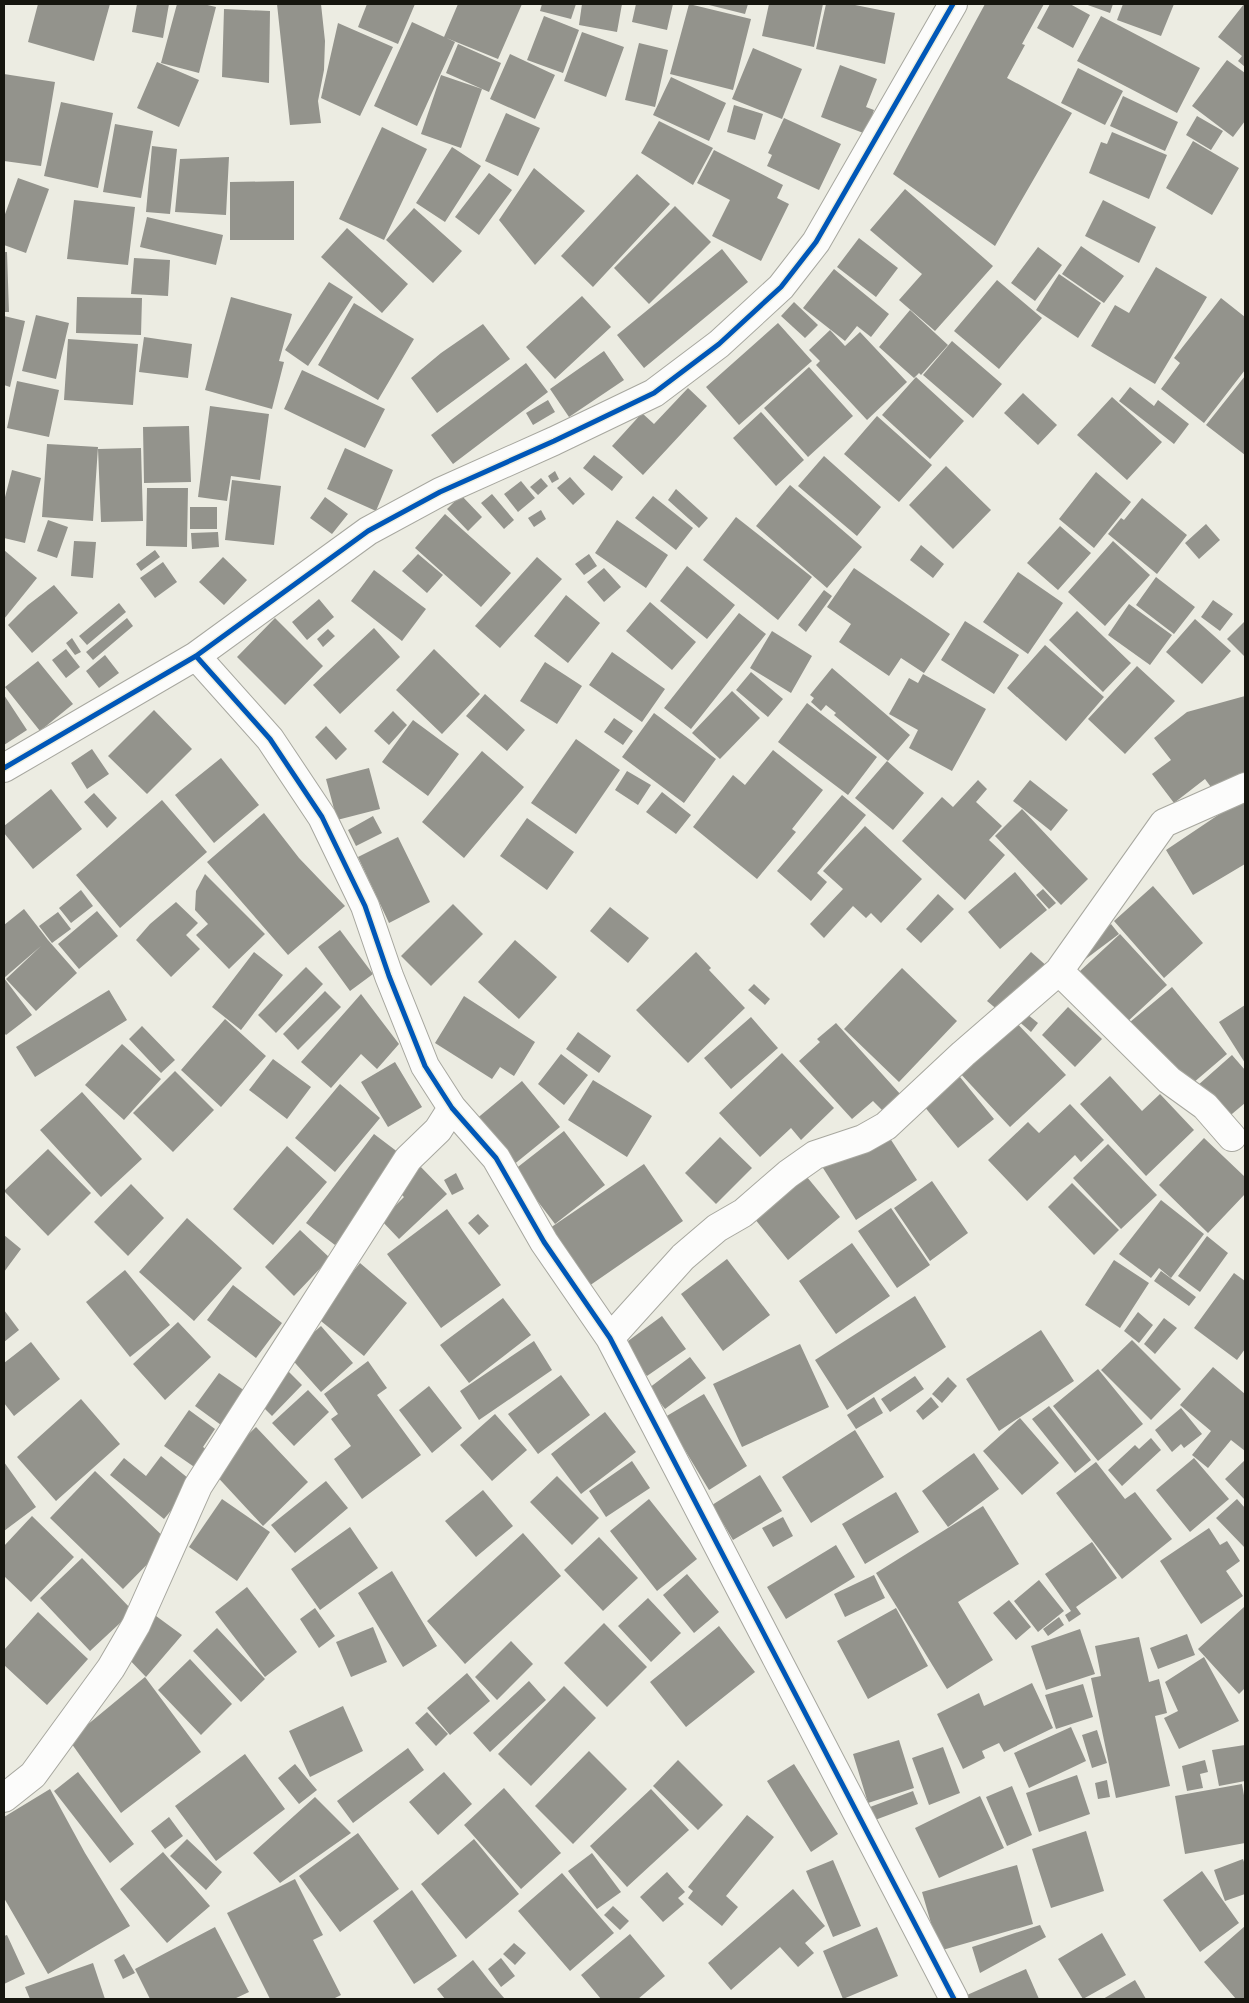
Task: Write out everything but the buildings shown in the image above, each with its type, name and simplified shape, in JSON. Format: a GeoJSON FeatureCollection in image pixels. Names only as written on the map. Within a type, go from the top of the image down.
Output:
{"type":"FeatureCollection","features":[{"type":"Feature","properties":{"kind":"street"},"geometry":{"type":"LineString","coordinates":[[4,768],[196,656],[368,531],[440,492],[654,394],[719,344],[781,287],[816,242],[954,4]]}},
{"type":"Feature","properties":{"kind":"street"},"geometry":{"type":"LineString","coordinates":[[196,656],[270,739],[322,817],[365,906],[389,976],[425,1066],[452,1108],[496,1158],[544,1242],[610,1338],[954,1999]]}},
{"type":"Feature","properties":{"kind":"street"},"geometry":{"type":"LineString","coordinates":[[610,1338],[683,1257],[717,1228],[743,1213],[788,1174],[815,1155],[863,1139],[886,1126],[963,1054],[1059,971],[1164,823],[1245,787]]}},
{"type":"Feature","properties":{"kind":"street"},"geometry":{"type":"LineString","coordinates":[[1059,971],[1169,1080],[1205,1106],[1232,1137]]}},
{"type":"Feature","properties":{"kind":"street"},"geometry":{"type":"LineString","coordinates":[[4,1798],[33,1775],[112,1668],[136,1625],[198,1486],[408,1160],[438,1130],[452,1108]]}},
{"type":"Feature","properties":{"kind":"cycle path"},"geometry":{"type":"LineString","coordinates":[[4,768],[196,656],[368,531],[440,492],[554,441],[654,393],[719,344],[781,287],[816,242],[953,4]]}},
{"type":"Feature","properties":{"kind":"cycle path"},"geometry":{"type":"LineString","coordinates":[[196,656],[270,739],[322,817],[365,906],[389,976],[425,1066],[452,1108],[496,1158],[544,1242],[610,1338],[954,1999]]}}]}
